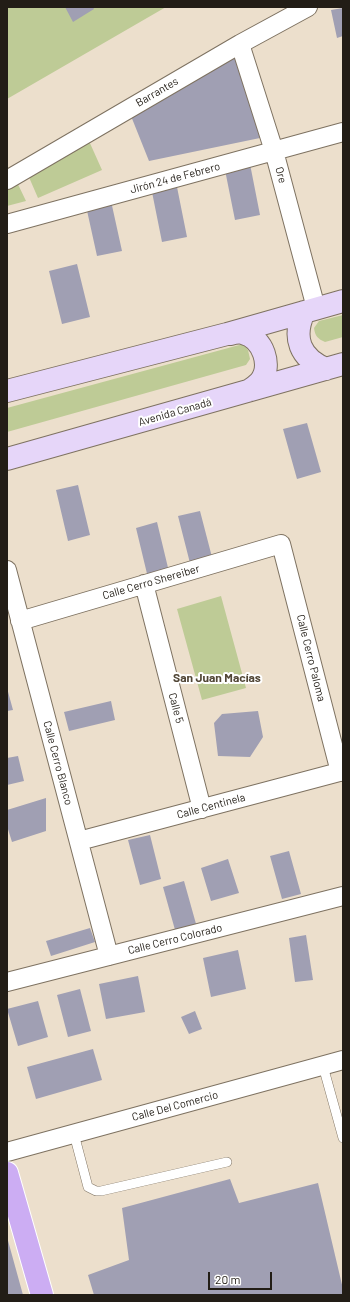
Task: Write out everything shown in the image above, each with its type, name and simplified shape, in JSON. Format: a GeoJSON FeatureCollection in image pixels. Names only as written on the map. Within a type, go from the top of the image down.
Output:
{"type":"FeatureCollection","features":[{"type":"Feature","properties":{"kind":"main road"},"geometry":{"type":"LineString","coordinates":[[7,390],[227,334],[343,301]]}},
{"type":"Feature","properties":{"kind":"main road"},"geometry":{"type":"LineString","coordinates":[[310,310],[298,323],[300,346],[307,357],[315,364],[334,366]]}},
{"type":"Feature","properties":{"kind":"main road"},"geometry":{"type":"LineString","coordinates":[[227,334],[242,333],[256,340],[265,353],[266,369],[260,382],[250,390]]}},
{"type":"Feature","properties":{"kind":"main road","name":"Avenida Canadá"},"geometry":{"type":"LineString","coordinates":[[7,459],[334,366]]}},
{"type":"Feature","properties":{"kind":"main road"},"geometry":{"type":"LineString","coordinates":[[7,1173],[42,1295]]}},
{"type":"Feature","properties":{"kind":"street","name":"Barrantes"},"geometry":{"type":"LineString","coordinates":[[7,180],[240,44],[308,7]]}},
{"type":"Feature","properties":{"kind":"street","name":"Ore"},"geometry":{"type":"LineString","coordinates":[[240,44],[274,151],[310,310]]}},
{"type":"Feature","properties":{"kind":"street","name":"Jirón 24 de Febrero"},"geometry":{"type":"LineString","coordinates":[[7,224],[343,132]]}},
{"type":"Feature","properties":{"kind":"street","name":"Calle Cerro Shereiber"},"geometry":{"type":"LineString","coordinates":[[20,621],[282,544]]}},
{"type":"Feature","properties":{"kind":"street","name":"Calle Cerro Paloma"},"geometry":{"type":"LineString","coordinates":[[282,544],[342,772]]}},
{"type":"Feature","properties":{"kind":"street","name":"Calle Cerro Blanco"},"geometry":{"type":"LineString","coordinates":[[7,570],[109,956]]}},
{"type":"Feature","properties":{"kind":"street","name":"Calle 5"},"geometry":{"type":"LineString","coordinates":[[144,584],[202,809]]}},
{"type":"Feature","properties":{"kind":"street","name":"Calle Centinela"},"geometry":{"type":"LineString","coordinates":[[79,841],[342,772]]}},
{"type":"Feature","properties":{"kind":"street","name":"Calle Cerro Colorado"},"geometry":{"type":"LineString","coordinates":[[7,982],[343,896]]}},
{"type":"Feature","properties":{"kind":"street","name":"Calle Del Comercio"},"geometry":{"type":"LineString","coordinates":[[7,1152],[343,1060]]}},
{"type":"Feature","properties":{"kind":"lane"},"geometry":{"type":"LineString","coordinates":[[323,1066],[343,1138]]}},
{"type":"Feature","properties":{"kind":"lane"},"geometry":{"type":"LineString","coordinates":[[74,1134],[88,1187],[96,1191],[227,1162]]}},
{"type":"Feature","properties":{"kind":"green space"},"geometry":{"type":"Polygon","coordinates":[[[7,7],[166,7],[7,99],[7,7]]]}},
{"type":"Feature","properties":{"kind":"green space"},"geometry":{"type":"Polygon","coordinates":[[[89,141],[102,170],[38,198],[25,168],[89,141]]]}},
{"type":"Feature","properties":{"kind":"green space"},"geometry":{"type":"Polygon","coordinates":[[[14,176],[26,201],[7,206],[7,180],[14,176]]]}},
{"type":"Feature","properties":{"kind":"green space"},"geometry":{"type":"Polygon","coordinates":[[[343,315],[343,337],[325,342],[317,337],[314,328],[319,321],[343,315]]]}},
{"type":"Feature","properties":{"kind":"green space"},"geometry":{"type":"Polygon","coordinates":[[[243,344],[248,350],[250,359],[246,365],[7,432],[7,408],[243,344]]]}},
{"type":"Feature","properties":{"kind":"green space"},"geometry":{"type":"Polygon","coordinates":[[[221,596],[246,688],[202,700],[177,609],[221,596]]]}},
{"type":"Feature","properties":{"kind":"building"},"geometry":{"type":"Polygon","coordinates":[[[65,7],[93,7],[94,9],[73,22],[65,7]]]}},
{"type":"Feature","properties":{"kind":"building"},"geometry":{"type":"Polygon","coordinates":[[[343,8],[343,36],[337,38],[331,10],[343,8]]]}},
{"type":"Feature","properties":{"kind":"building"},"geometry":{"type":"Polygon","coordinates":[[[238,49],[260,138],[149,161],[131,116],[238,49]]]}},
{"type":"Feature","properties":{"kind":"building"},"geometry":{"type":"Polygon","coordinates":[[[250,164],[260,215],[235,220],[225,170],[250,164]]]}},
{"type":"Feature","properties":{"kind":"building"},"geometry":{"type":"Polygon","coordinates":[[[177,187],[187,237],[162,242],[152,192],[177,187]]]}},
{"type":"Feature","properties":{"kind":"building"},"geometry":{"type":"Polygon","coordinates":[[[111,201],[122,251],[97,256],[86,206],[111,201]]]}},
{"type":"Feature","properties":{"kind":"building"},"geometry":{"type":"Polygon","coordinates":[[[77,264],[90,317],[62,324],[49,271],[77,264]]]}},
{"type":"Feature","properties":{"kind":"building"},"geometry":{"type":"Polygon","coordinates":[[[307,423],[321,472],[297,479],[283,429],[307,423]]]}},
{"type":"Feature","properties":{"kind":"building"},"geometry":{"type":"Polygon","coordinates":[[[78,485],[90,535],[68,541],[56,490],[78,485]]]}},
{"type":"Feature","properties":{"kind":"building"},"geometry":{"type":"Polygon","coordinates":[[[200,511],[213,561],[191,567],[178,516],[200,511]]]}},
{"type":"Feature","properties":{"kind":"building"},"geometry":{"type":"Polygon","coordinates":[[[157,522],[170,576],[149,582],[136,528],[157,522]]]}},
{"type":"Feature","properties":{"kind":"building"},"geometry":{"type":"Polygon","coordinates":[[[7,688],[13,710],[7,711],[7,688]]]}},
{"type":"Feature","properties":{"kind":"building"},"geometry":{"type":"Polygon","coordinates":[[[111,701],[115,720],[69,731],[64,712],[111,701]]]}},
{"type":"Feature","properties":{"kind":"building"},"geometry":{"type":"Polygon","coordinates":[[[258,711],[263,737],[250,757],[218,756],[214,723],[222,714],[258,711]]]}},
{"type":"Feature","properties":{"kind":"building"},"geometry":{"type":"Polygon","coordinates":[[[18,756],[24,781],[7,785],[7,758],[18,756]]]}},
{"type":"Feature","properties":{"kind":"building"},"geometry":{"type":"Polygon","coordinates":[[[46,798],[46,831],[12,842],[7,826],[7,810],[46,798]]]}},
{"type":"Feature","properties":{"kind":"building"},"geometry":{"type":"Polygon","coordinates":[[[150,835],[161,879],[140,885],[128,840],[150,835]]]}},
{"type":"Feature","properties":{"kind":"building"},"geometry":{"type":"Polygon","coordinates":[[[289,851],[301,894],[282,899],[270,856],[289,851]]]}},
{"type":"Feature","properties":{"kind":"building"},"geometry":{"type":"Polygon","coordinates":[[[228,859],[239,893],[211,901],[201,868],[228,859]]]}},
{"type":"Feature","properties":{"kind":"building"},"geometry":{"type":"Polygon","coordinates":[[[184,881],[198,931],[177,937],[163,887],[184,881]]]}},
{"type":"Feature","properties":{"kind":"building"},"geometry":{"type":"Polygon","coordinates":[[[90,928],[95,942],[51,956],[46,941],[90,928]]]}},
{"type":"Feature","properties":{"kind":"building"},"geometry":{"type":"Polygon","coordinates":[[[306,935],[313,980],[295,982],[289,938],[306,935]]]}},
{"type":"Feature","properties":{"kind":"building"},"geometry":{"type":"Polygon","coordinates":[[[238,950],[246,989],[211,997],[203,958],[238,950]]]}},
{"type":"Feature","properties":{"kind":"building"},"geometry":{"type":"Polygon","coordinates":[[[138,976],[145,1012],[106,1019],[99,984],[138,976]]]}},
{"type":"Feature","properties":{"kind":"building"},"geometry":{"type":"Polygon","coordinates":[[[80,989],[91,1031],[68,1037],[57,995],[80,989]]]}},
{"type":"Feature","properties":{"kind":"building"},"geometry":{"type":"Polygon","coordinates":[[[38,1001],[48,1037],[18,1046],[7,1009],[38,1001]]]}},
{"type":"Feature","properties":{"kind":"building"},"geometry":{"type":"Polygon","coordinates":[[[195,1011],[202,1029],[189,1034],[181,1017],[195,1011]]]}},
{"type":"Feature","properties":{"kind":"building"},"geometry":{"type":"Polygon","coordinates":[[[93,1049],[102,1080],[36,1099],[27,1067],[93,1049]]]}},
{"type":"Feature","properties":{"kind":"building"},"geometry":{"type":"Polygon","coordinates":[[[230,1179],[239,1203],[318,1183],[343,1289],[343,1295],[94,1295],[88,1275],[129,1260],[122,1208],[230,1179]]]}},
{"type":"Feature","properties":{"kind":"building"},"geometry":{"type":"Polygon","coordinates":[[[7,1237],[23,1295],[7,1295],[7,1237]]]}},
{"type":"Feature","properties":{"kind":"district","name":"San Juan Macías"},"geometry":{"type":"Point","coordinates":[217,678]}}]}
